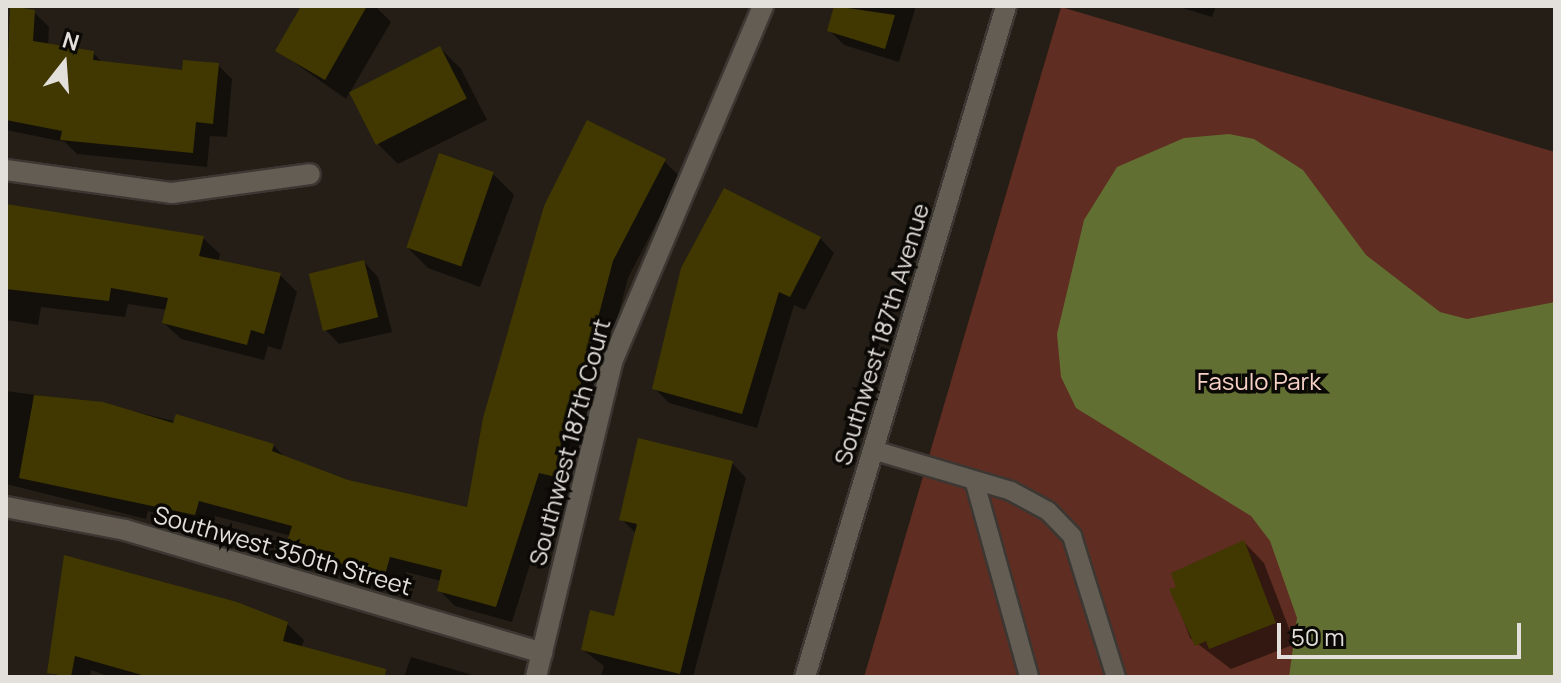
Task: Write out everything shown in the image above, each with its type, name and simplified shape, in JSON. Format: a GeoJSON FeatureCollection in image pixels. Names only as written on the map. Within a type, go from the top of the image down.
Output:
{"type":"FeatureCollection","features":[{"type":"Feature","properties":{"kind":"street","name":"Southwest 187th Court"},"geometry":{"type":"LineString","coordinates":[[536,677],[617,349],[659,240],[728,103],[763,6]]}},
{"type":"Feature","properties":{"kind":"street","name":"Southwest 187th Avenue"},"geometry":{"type":"LineString","coordinates":[[805,677],[1006,6]]}},
{"type":"Feature","properties":{"kind":"street"},"geometry":{"type":"LineString","coordinates":[[6,170],[172,193],[310,174]]}},
{"type":"Feature","properties":{"kind":"street","name":"Southwest 350th Street"},"geometry":{"type":"LineString","coordinates":[[6,507],[125,530],[542,653]]}},
{"type":"Feature","properties":{"kind":"lane"},"geometry":{"type":"LineString","coordinates":[[873,450],[975,483],[1048,511],[1072,536],[1116,677]]}},
{"type":"Feature","properties":{"kind":"lane"},"geometry":{"type":"LineString","coordinates":[[975,483],[1029,677]]}},
{"type":"Feature","properties":{"kind":"green space","name":"Fasulo Park"},"geometry":{"type":"Polygon","coordinates":[[[1061,7],[1555,152],[1555,677],[864,677],[1061,7]]]}},
{"type":"Feature","properties":{"kind":"shaded area"},"geometry":{"type":"Polygon","coordinates":[[[1229,134],[1254,139],[1303,170],[1366,255],[1440,312],[1467,319],[1555,302],[1555,677],[1289,677],[1297,618],[1270,541],[1251,516],[1076,408],[1061,377],[1057,334],[1084,220],[1117,167],[1184,138],[1229,134]]]}},
{"type":"Feature","properties":{"kind":"building"},"geometry":{"type":"Polygon","coordinates":[[[10,6],[35,10],[33,41],[94,51],[93,60],[182,70],[183,60],[219,63],[213,124],[196,122],[193,153],[60,140],[62,131],[6,120],[10,6]]]}},
{"type":"Feature","properties":{"kind":"building"},"geometry":{"type":"Polygon","coordinates":[[[301,6],[367,6],[325,80],[275,51],[301,6]]]}},
{"type":"Feature","properties":{"kind":"building"},"geometry":{"type":"Polygon","coordinates":[[[834,6],[895,15],[885,49],[827,31],[834,6]]]}},
{"type":"Feature","properties":{"kind":"building"},"geometry":{"type":"Polygon","coordinates":[[[440,46],[467,99],[376,145],[349,92],[440,46]]]}},
{"type":"Feature","properties":{"kind":"building"},"geometry":{"type":"Polygon","coordinates":[[[587,120],[666,159],[613,261],[556,477],[539,473],[496,607],[437,591],[442,570],[390,557],[384,578],[286,545],[292,526],[199,501],[195,515],[19,478],[34,395],[103,402],[173,423],[176,414],[274,444],[272,451],[348,480],[467,507],[483,418],[544,206],[587,120]]]}},
{"type":"Feature","properties":{"kind":"building"},"geometry":{"type":"Polygon","coordinates":[[[439,153],[494,172],[461,266],[406,248],[439,153]]]}},
{"type":"Feature","properties":{"kind":"building"},"geometry":{"type":"Polygon","coordinates":[[[724,188],[821,237],[790,297],[779,292],[742,414],[652,389],[681,268],[724,188]]]}},
{"type":"Feature","properties":{"kind":"building"},"geometry":{"type":"Polygon","coordinates":[[[6,204],[204,236],[199,256],[281,273],[264,334],[251,330],[247,345],[162,323],[168,298],[111,288],[109,301],[6,289],[6,204]]]}},
{"type":"Feature","properties":{"kind":"building"},"geometry":{"type":"Polygon","coordinates":[[[364,260],[378,317],[323,331],[309,274],[364,260]]]}},
{"type":"Feature","properties":{"kind":"building"},"geometry":{"type":"Polygon","coordinates":[[[638,438],[733,461],[680,674],[581,650],[590,610],[614,616],[637,524],[619,520],[638,438]]]}},
{"type":"Feature","properties":{"kind":"building"},"geometry":{"type":"Polygon","coordinates":[[[1244,540],[1276,623],[1209,649],[1206,641],[1195,646],[1169,589],[1176,587],[1171,573],[1244,540]]]}},
{"type":"Feature","properties":{"kind":"building"},"geometry":{"type":"Polygon","coordinates":[[[64,555],[237,602],[288,622],[283,641],[386,669],[385,677],[149,677],[75,656],[71,677],[47,673],[64,555]]]}}]}
